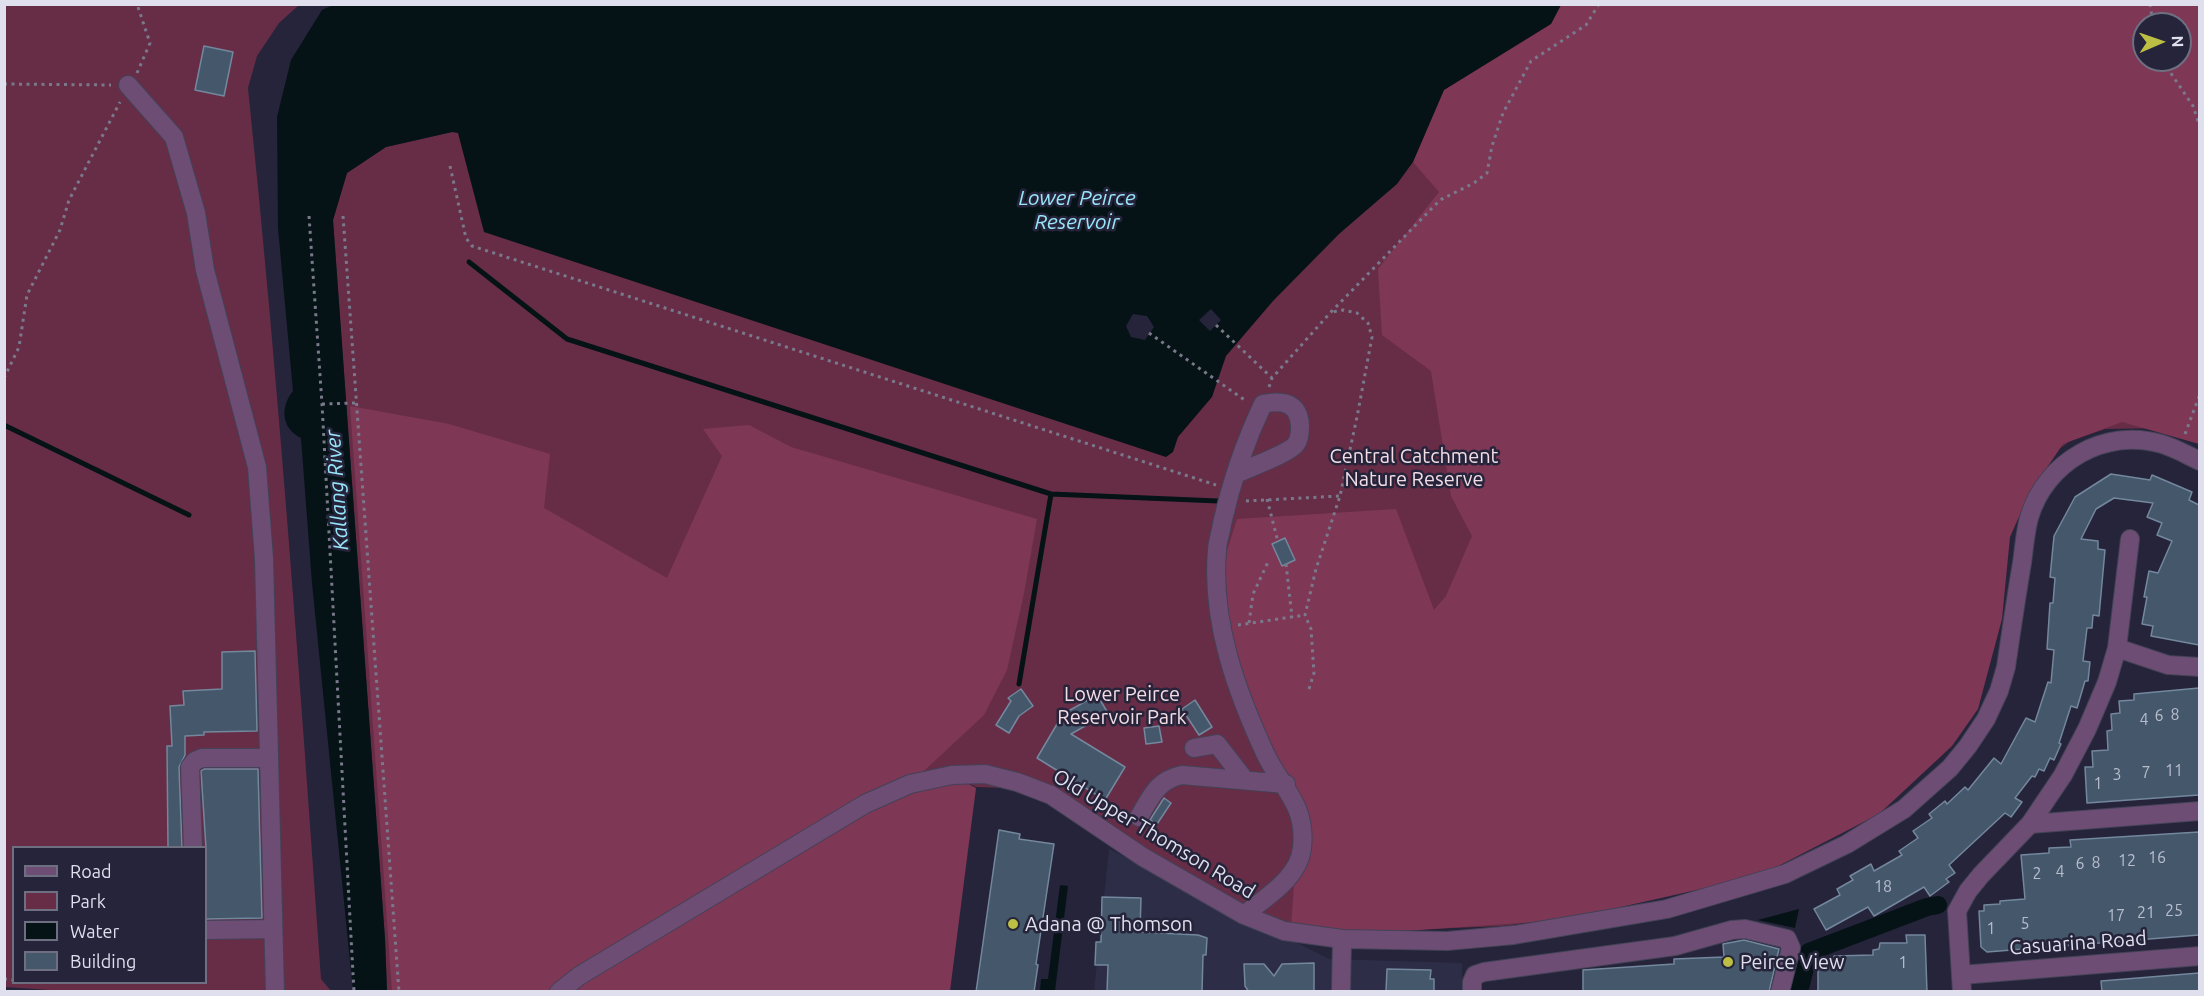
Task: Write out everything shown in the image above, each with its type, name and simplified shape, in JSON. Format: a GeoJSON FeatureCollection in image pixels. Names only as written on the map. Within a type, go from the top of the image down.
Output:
{"type":"FeatureCollection","features":[{"type":"Feature","properties":{"kind":"street"},"geometry":{"type":"LineString","coordinates":[[128,85],[174,137],[196,213],[205,270],[257,467],[264,559],[275,992]]}},
{"type":"Feature","properties":{"kind":"street"},"geometry":{"type":"LineString","coordinates":[[1231,488],[1297,444],[1300,418],[1293,406],[1279,400],[1262,407],[1231,488],[1217,550],[1218,602],[1227,654],[1248,716],[1272,769],[1286,784],[1301,818],[1303,849],[1292,875],[1244,915]]}},
{"type":"Feature","properties":{"kind":"street","name":"Old Upper Thomson Road"},"geometry":{"type":"LineString","coordinates":[[559,992],[579,976],[865,804],[910,784],[952,775],[985,774],[1017,782],[1051,795],[1143,857],[1244,915],[1284,931],[1342,939],[1447,940],[1491,937],[1667,909],[1785,874],[1847,844],[1904,809],[1950,768],[1968,746],[1986,719],[1999,691],[2006,667],[2029,518],[2045,484],[2059,468],[2082,451],[2103,444],[2141,440],[2162,444],[2199,460]]}},
{"type":"Feature","properties":{"kind":"street"},"geometry":{"type":"LineString","coordinates":[[1961,983],[1957,911],[1980,876],[2030,824],[2063,775],[2087,729],[2107,682],[2117,648],[2130,539]]}},
{"type":"Feature","properties":{"kind":"street"},"geometry":{"type":"LineString","coordinates":[[2117,648],[2168,664],[2199,667]]}},
{"type":"Feature","properties":{"kind":"street"},"geometry":{"type":"LineString","coordinates":[[1194,748],[1213,739],[1245,780]]}},
{"type":"Feature","properties":{"kind":"street"},"geometry":{"type":"LineString","coordinates":[[193,846],[190,767],[195,760],[202,758],[269,758]]}},
{"type":"Feature","properties":{"kind":"street"},"geometry":{"type":"LineString","coordinates":[[1139,817],[1162,782],[1171,777],[1182,775],[1286,784]]}},
{"type":"Feature","properties":{"kind":"street"},"geometry":{"type":"LineString","coordinates":[[2030,824],[2199,811]]}},
{"type":"Feature","properties":{"kind":"street"},"geometry":{"type":"LineString","coordinates":[[207,930],[273,929]]}},
{"type":"Feature","properties":{"kind":"street"},"geometry":{"type":"LineString","coordinates":[[1472,992],[1475,975],[1484,972],[1675,946],[1732,930],[1745,929],[1787,939],[1791,948],[1780,992]]}},
{"type":"Feature","properties":{"kind":"street"},"geometry":{"type":"LineString","coordinates":[[1341,992],[1342,939]]}},
{"type":"Feature","properties":{"kind":"street","name":"Casuarina Road"},"geometry":{"type":"LineString","coordinates":[[1961,983],[2199,956]]}},
{"type":"Feature","properties":{"kind":"path"},"geometry":{"type":"LineString","coordinates":[[4,378],[19,347],[27,295],[60,230],[69,200],[128,85],[140,69],[150,43],[137,4]]}},
{"type":"Feature","properties":{"kind":"path"},"geometry":{"type":"LineString","coordinates":[[1149,333],[1262,407],[1272,378],[1330,313],[1440,200],[1474,183],[1487,173],[1492,146],[1503,113],[1531,61],[1586,25],[1599,4]]}},
{"type":"Feature","properties":{"kind":"path"},"geometry":{"type":"LineString","coordinates":[[2170,72],[2193,106],[2199,127]]}},
{"type":"Feature","properties":{"kind":"path"},"geometry":{"type":"LineString","coordinates":[[4,84],[128,85]]}},
{"type":"Feature","properties":{"kind":"path"},"geometry":{"type":"LineString","coordinates":[[2196,118],[2199,113]]}},
{"type":"Feature","properties":{"kind":"path"},"geometry":{"type":"LineString","coordinates":[[450,166],[466,238],[472,246],[1267,499],[1340,496]]}},
{"type":"Feature","properties":{"kind":"path"},"geometry":{"type":"LineString","coordinates":[[309,216],[322,404],[354,992]]}},
{"type":"Feature","properties":{"kind":"path"},"geometry":{"type":"LineString","coordinates":[[343,216],[399,992]]}},
{"type":"Feature","properties":{"kind":"path"},"geometry":{"type":"LineString","coordinates":[[1309,689],[1314,673],[1311,629],[1305,615],[1316,569],[1340,496],[1358,417],[1372,337],[1368,322],[1357,313],[1343,310],[1330,313]]}},
{"type":"Feature","properties":{"kind":"path"},"geometry":{"type":"LineString","coordinates":[[1216,325],[1272,378]]}},
{"type":"Feature","properties":{"kind":"path"},"geometry":{"type":"LineString","coordinates":[[2179,452],[2199,394]]}},
{"type":"Feature","properties":{"kind":"path"},"geometry":{"type":"LineString","coordinates":[[322,404],[355,403]]}},
{"type":"Feature","properties":{"kind":"path"},"geometry":{"type":"LineString","coordinates":[[1267,499],[1278,542]]}},
{"type":"Feature","properties":{"kind":"path"},"geometry":{"type":"LineString","coordinates":[[1249,623],[1253,594],[1269,560]]}},
{"type":"Feature","properties":{"kind":"path"},"geometry":{"type":"LineString","coordinates":[[1286,564],[1292,617]]}},
{"type":"Feature","properties":{"kind":"path"},"geometry":{"type":"LineString","coordinates":[[1222,627],[1305,615]]}},
{"type":"Feature","properties":{"kind":"shaded area"},"geometry":{"type":"Polygon","coordinates":[[[1561,5],[2199,5],[2199,444],[2122,422],[2063,444],[2029,494],[2010,537],[2002,619],[1978,709],[1952,746],[1879,814],[1759,876],[1563,920],[1376,933],[1291,928],[1295,871],[1302,834],[1233,655],[1225,604],[1226,554],[1237,519],[1396,509],[1434,610],[1446,596],[1472,536],[1451,496],[1431,371],[1382,335],[1378,269],[1439,192],[1413,162],[1444,90],[1551,24],[1561,5]]]}},
{"type":"Feature","properties":{"kind":"shaded area"},"geometry":{"type":"Polygon","coordinates":[[[350,406],[449,424],[550,454],[544,508],[667,578],[722,456],[703,429],[749,425],[791,447],[1037,519],[1007,670],[984,715],[911,783],[952,775],[976,788],[950,991],[392,991],[350,406]]]}},
{"type":"Feature","properties":{"kind":"shaded area"},"geometry":{"type":"Polygon","coordinates":[[[1109,849],[1329,959],[1462,963],[1462,991],[1094,992],[1109,849]]]}},
{"type":"Feature","properties":{"kind":"green space"},"geometry":{"type":"Polygon","coordinates":[[[4,5],[299,5],[279,23],[257,56],[248,88],[279,422],[321,979],[331,991],[80,992],[5,987],[4,5]]]}},
{"type":"Feature","properties":{"kind":"green space","name":"Central Catchment Nature Reserve"},"geometry":{"type":"Polygon","coordinates":[[[419,5],[2199,5],[2199,444],[2167,428],[2105,429],[2070,441],[2055,452],[1533,922],[1504,926],[1378,931],[1291,928],[1244,915],[1044,797],[1005,788],[976,787],[952,775],[910,784],[935,760],[494,992],[387,991],[333,220],[347,173],[386,147],[452,132],[419,5]]]}},
{"type":"Feature","properties":{"kind":"water","name":"Lower Peirce Reservoir"},"geometry":{"type":"Polygon","coordinates":[[[333,5],[1561,5],[1551,24],[1444,90],[1413,162],[1397,184],[1339,234],[1273,301],[1226,356],[1212,397],[1178,437],[1173,452],[1166,457],[484,232],[458,133],[452,132],[386,147],[347,173],[333,220],[387,991],[353,991],[312,583],[301,438],[289,429],[285,417],[286,404],[293,391],[278,228],[277,117],[291,60],[322,10],[333,5]]]}},
{"type":"Feature","properties":{"kind":"water"},"geometry":{"type":"Polygon","coordinates":[[[1060,885],[1068,886],[1055,991],[1040,991],[1041,979],[1048,979],[1060,885]]]}},
{"type":"Feature","properties":{"kind":"water"},"geometry":{"type":"Polygon","coordinates":[[[1799,909],[1795,928],[1758,920],[1799,909]]]}},
{"type":"Feature","properties":{"kind":"pier"},"geometry":{"type":"Polygon","coordinates":[[[1211,309],[1221,320],[1210,331],[1199,320],[1211,309]]]}},
{"type":"Feature","properties":{"kind":"pier"},"geometry":{"type":"Polygon","coordinates":[[[1133,314],[1147,316],[1154,327],[1145,340],[1131,337],[1126,326],[1133,314]]]}},
{"type":"Feature","properties":{"kind":"building"},"geometry":{"type":"Polygon","coordinates":[[[204,46],[233,52],[224,96],[195,90],[204,46]]]}},
{"type":"Feature","properties":{"kind":"building"},"geometry":{"type":"Polygon","coordinates":[[[2111,474],[2150,480],[2152,475],[2192,492],[2189,500],[2199,505],[2199,645],[2151,636],[2153,626],[2142,624],[2149,571],[2158,573],[2172,541],[2157,535],[2162,523],[2147,517],[2153,503],[2114,498],[2096,509],[2081,539],[2098,541],[2098,549],[2105,550],[2099,616],[2093,615],[2092,628],[2087,628],[2083,661],[2090,662],[2088,681],[2085,681],[2077,708],[2071,706],[2059,743],[2061,744],[2054,760],[2050,758],[2044,771],[2039,769],[2035,777],[2032,776],[2015,798],[2022,802],[2011,817],[2005,813],[1949,865],[1955,873],[1946,879],[1949,882],[1930,896],[1924,887],[1874,916],[1868,907],[1826,930],[1814,909],[1840,895],[1837,889],[1853,880],[1850,876],[1871,864],[1874,871],[1902,855],[1899,851],[1918,838],[1913,831],[1932,818],[1929,814],[1945,801],[1947,804],[1965,787],[1968,790],[1994,758],[2001,764],[2026,718],[2035,722],[2048,682],[2051,683],[2054,650],[2047,649],[2050,603],[2053,603],[2055,578],[2050,577],[2054,536],[2075,497],[2111,474]]]}},
{"type":"Feature","properties":{"kind":"building"},"geometry":{"type":"Polygon","coordinates":[[[1285,538],[1295,560],[1282,566],[1272,544],[1285,538]]]}},
{"type":"Feature","properties":{"kind":"building"},"geometry":{"type":"Polygon","coordinates":[[[255,651],[257,731],[204,732],[204,735],[185,736],[185,755],[179,767],[182,846],[168,846],[167,746],[172,746],[170,706],[184,705],[183,691],[222,689],[222,652],[255,651]]]}},
{"type":"Feature","properties":{"kind":"building"},"geometry":{"type":"Polygon","coordinates":[[[2199,688],[2199,795],[2087,803],[2085,767],[2093,767],[2092,751],[2108,750],[2107,731],[2112,730],[2111,714],[2120,713],[2119,701],[2134,700],[2134,694],[2199,688]]]}},
{"type":"Feature","properties":{"kind":"building"},"geometry":{"type":"Polygon","coordinates":[[[1021,689],[1033,706],[1019,716],[1009,733],[996,725],[1011,701],[1008,698],[1021,689]]]}},
{"type":"Feature","properties":{"kind":"building"},"geometry":{"type":"Polygon","coordinates":[[[1097,695],[1108,713],[1071,734],[1125,767],[1105,800],[1037,758],[1063,714],[1097,695]]]}},
{"type":"Feature","properties":{"kind":"building"},"geometry":{"type":"Polygon","coordinates":[[[1195,700],[1212,727],[1199,735],[1182,709],[1195,700]]]}},
{"type":"Feature","properties":{"kind":"building"},"geometry":{"type":"Polygon","coordinates":[[[1159,726],[1162,742],[1146,744],[1144,728],[1159,726]]]}},
{"type":"Feature","properties":{"kind":"building"},"geometry":{"type":"Polygon","coordinates":[[[204,769],[258,769],[262,918],[207,919],[207,846],[201,771],[204,769]]]}},
{"type":"Feature","properties":{"kind":"building"},"geometry":{"type":"Polygon","coordinates":[[[1164,798],[1171,803],[1157,824],[1150,820],[1164,798]]]}},
{"type":"Feature","properties":{"kind":"building","name":"Adana @ Thomson"},"geometry":{"type":"Polygon","coordinates":[[[999,830],[1020,834],[1019,839],[1054,844],[1034,992],[976,992],[999,830]]]}},
{"type":"Feature","properties":{"kind":"building"},"geometry":{"type":"Polygon","coordinates":[[[2199,832],[2199,935],[1987,952],[1981,947],[1979,911],[1984,911],[1984,905],[2025,899],[2021,855],[2049,853],[2049,848],[2071,847],[2070,840],[2199,832]]]}},
{"type":"Feature","properties":{"kind":"building"},"geometry":{"type":"Polygon","coordinates":[[[1102,897],[1141,898],[1140,932],[1198,935],[1207,938],[1206,955],[1203,955],[1202,992],[1107,992],[1108,965],[1095,965],[1096,942],[1101,942],[1102,897]]]}},
{"type":"Feature","properties":{"kind":"building"},"geometry":{"type":"Polygon","coordinates":[[[1906,935],[1925,935],[1927,992],[1818,992],[1818,962],[1834,962],[1834,956],[1873,955],[1873,950],[1879,949],[1880,943],[1907,943],[1906,935]]]}},
{"type":"Feature","properties":{"kind":"building","name":"Peirce View"},"geometry":{"type":"Polygon","coordinates":[[[1744,940],[1779,949],[1769,992],[1583,992],[1583,970],[1674,964],[1674,959],[1724,957],[1723,944],[1744,940]]]}},
{"type":"Feature","properties":{"kind":"building"},"geometry":{"type":"Polygon","coordinates":[[[1314,963],[1314,992],[1249,992],[1245,986],[1244,964],[1264,964],[1274,976],[1282,964],[1314,963]]]}},
{"type":"Feature","properties":{"kind":"building"},"geometry":{"type":"Polygon","coordinates":[[[1387,969],[1431,970],[1430,979],[1434,979],[1434,992],[1386,992],[1387,969]]]}},
{"type":"Feature","properties":{"kind":"building"},"geometry":{"type":"Polygon","coordinates":[[[2199,973],[2199,992],[2102,992],[2101,981],[2199,973]]]}},
{"type":"Feature","properties":{"kind":"waterway"},"geometry":{"type":"LineString","coordinates":[[469,262],[567,339],[1051,494],[1019,684]]}},
{"type":"Feature","properties":{"kind":"waterway"},"geometry":{"type":"LineString","coordinates":[[4,425],[189,515]]}},
{"type":"Feature","properties":{"kind":"waterway"},"geometry":{"type":"LineString","coordinates":[[1051,494],[1218,501]]}},
{"type":"Feature","properties":{"kind":"waterway"},"geometry":{"type":"LineString","coordinates":[[1799,992],[1809,952],[1927,907],[1938,905]]}},
{"type":"Feature","properties":{"kind":"place","name":"Adana @ Thomson"},"geometry":{"type":"Point","coordinates":[1013,924]}},
{"type":"Feature","properties":{"kind":"place","name":"Peirce View"},"geometry":{"type":"Point","coordinates":[1728,962]}},
{"type":"Feature","properties":{"kind":"water label","name":"Kallang River"},"geometry":{"type":"Point","coordinates":[337,490]}},
{"type":"Feature","properties":{"kind":"park label","name":"Lower Peirce Reservoir Park"},"geometry":{"type":"Point","coordinates":[1122,706]}}]}
